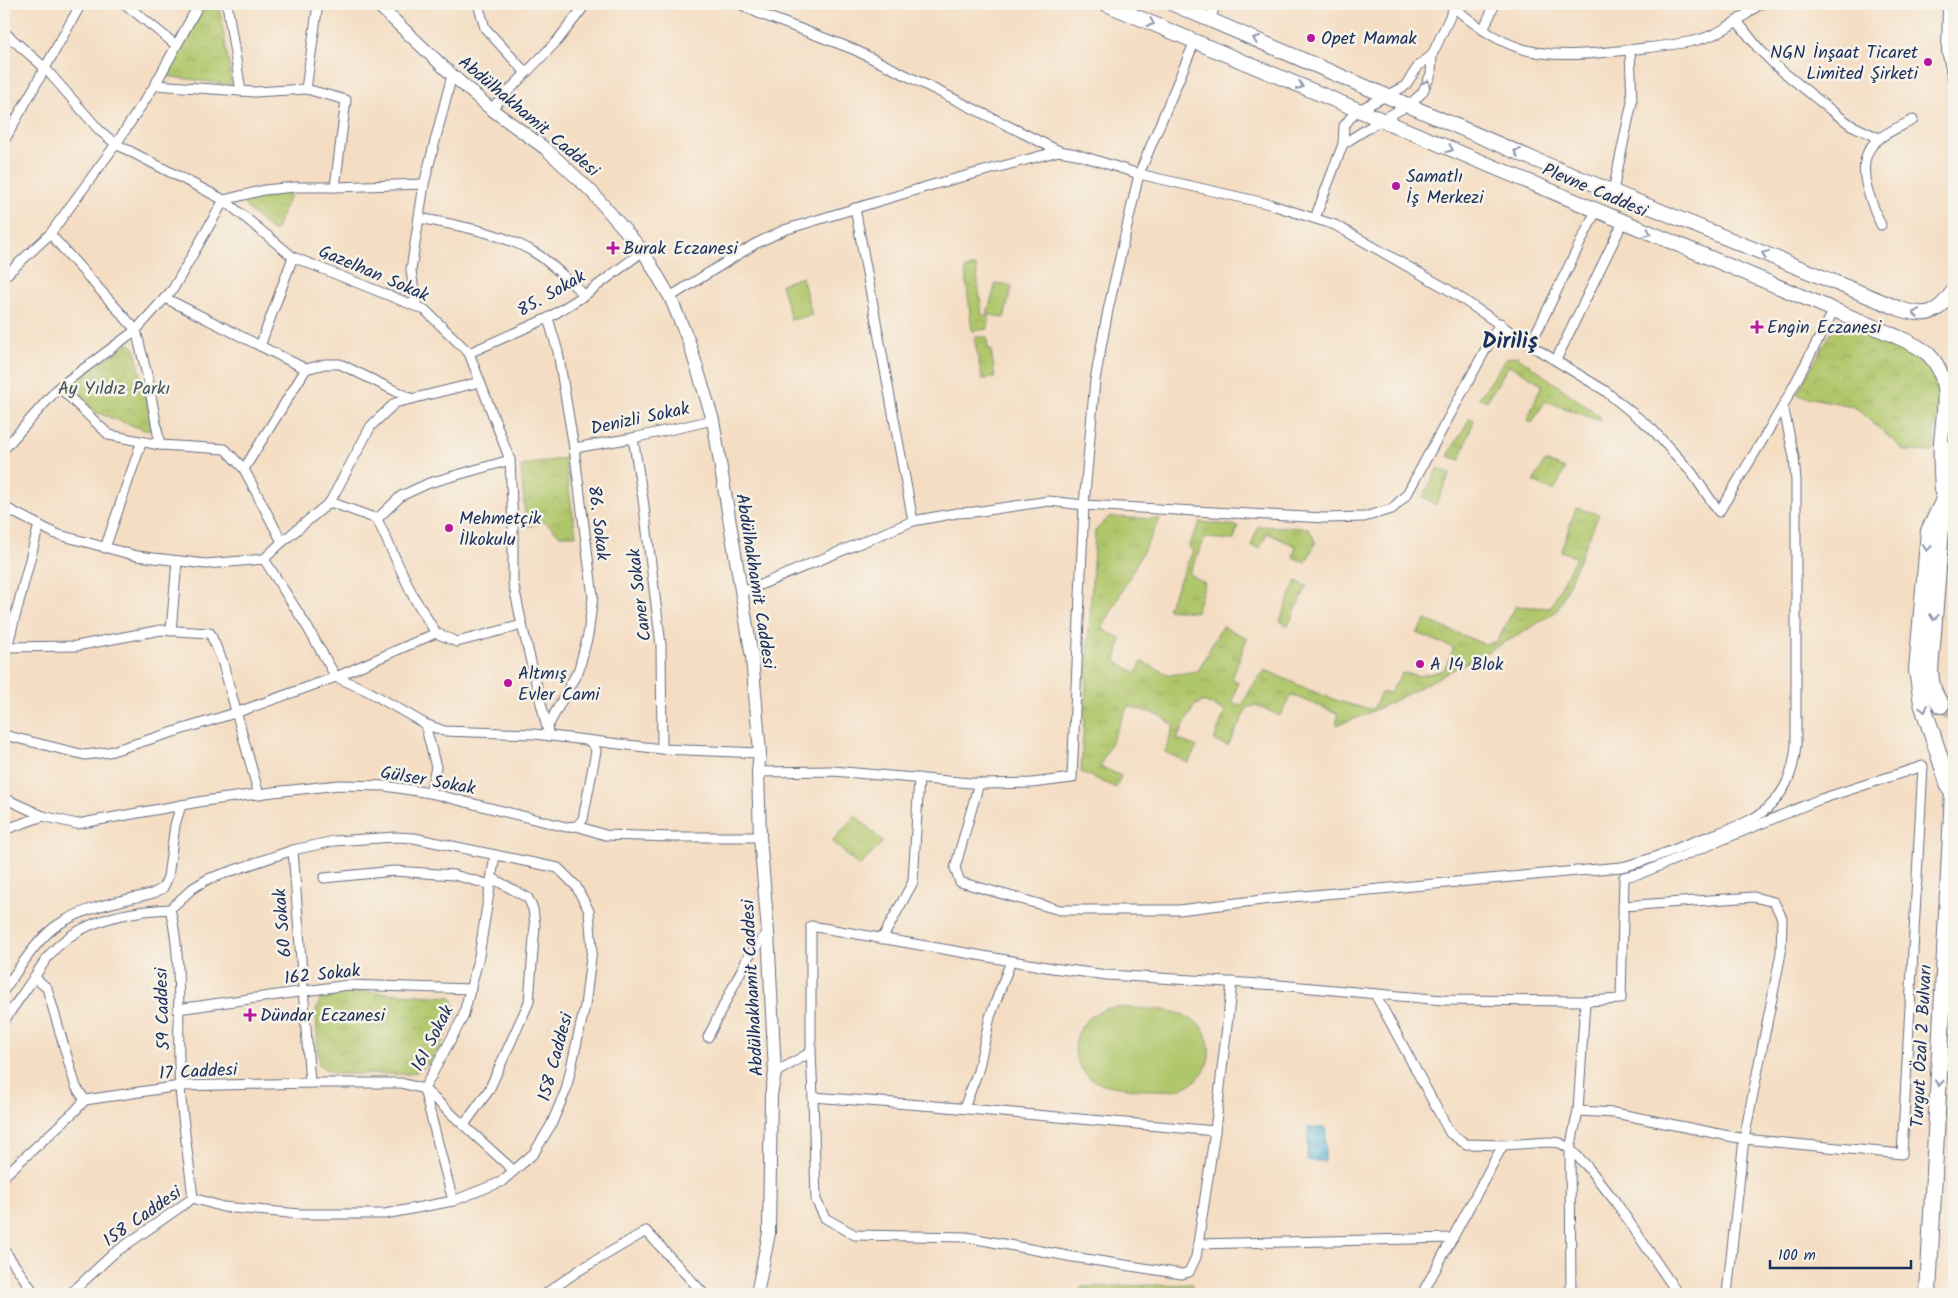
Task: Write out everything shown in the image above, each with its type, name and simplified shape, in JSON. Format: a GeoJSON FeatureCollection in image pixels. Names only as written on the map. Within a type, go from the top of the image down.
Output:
{"type":"FeatureCollection","features":[{"type":"Feature","properties":{"kind":"highway","name":"Turgut Özal 2 Bulvarı"},"geometry":{"type":"LineString","coordinates":[[1941,705],[1930,684],[1930,671],[1942,502],[1954,447]]}},
{"type":"Feature","properties":{"kind":"highway","name":"Turgut Özal 2 Bulvarı"},"geometry":{"type":"LineString","coordinates":[[1942,502],[1929,531],[1918,688],[1954,800]]}},
{"type":"Feature","properties":{"kind":"highway","name":"Turgut Özal 2 Bulvarı"},"geometry":{"type":"LineString","coordinates":[[1928,1294],[1954,772]]}},
{"type":"Feature","properties":{"kind":"main road","name":"Abdülhakhamit Caddesi"},"geometry":{"type":"LineString","coordinates":[[377,4],[491,109],[546,149],[591,191],[643,252],[670,297],[689,342],[713,420],[752,657],[760,753],[758,772],[760,837],[768,932],[775,1073],[771,1095],[769,1232],[757,1294]]}},
{"type":"Feature","properties":{"kind":"main road","name":"Plevne Caddesi"},"geometry":{"type":"LineString","coordinates":[[1106,4],[1921,348],[1936,364],[1943,378],[1945,398],[1941,445],[1942,502]]}},
{"type":"Feature","properties":{"kind":"main road","name":"Plevne Caddesi"},"geometry":{"type":"LineString","coordinates":[[1172,4],[1613,191],[1912,313],[1927,314],[1934,311],[1948,299],[1954,290]]}},
{"type":"Feature","properties":{"kind":"main road"},"geometry":{"type":"LineString","coordinates":[[1949,4],[1948,50],[1954,78]]}},
{"type":"Feature","properties":{"kind":"street"},"geometry":{"type":"LineString","coordinates":[[4,141],[7,125],[45,68],[81,4]]}},
{"type":"Feature","properties":{"kind":"street"},"geometry":{"type":"LineString","coordinates":[[125,4],[176,45]]}},
{"type":"Feature","properties":{"kind":"street"},"geometry":{"type":"LineString","coordinates":[[4,277],[50,234],[116,144],[155,85],[198,4]]}},
{"type":"Feature","properties":{"kind":"street"},"geometry":{"type":"LineString","coordinates":[[226,4],[241,91]]}},
{"type":"Feature","properties":{"kind":"street"},"geometry":{"type":"LineString","coordinates":[[306,89],[318,4]]}},
{"type":"Feature","properties":{"kind":"street"},"geometry":{"type":"LineString","coordinates":[[478,4],[485,28],[526,73]]}},
{"type":"Feature","properties":{"kind":"street"},"geometry":{"type":"LineString","coordinates":[[491,109],[557,41],[586,4]]}},
{"type":"Feature","properties":{"kind":"street"},"geometry":{"type":"LineString","coordinates":[[740,4],[758,13],[853,49],[1059,151],[1076,154],[1139,174],[1270,204],[1335,225],[1449,290],[1530,345],[1604,390],[1652,429],[1692,473],[1719,512],[1783,406],[1834,310]]}},
{"type":"Feature","properties":{"kind":"street"},"geometry":{"type":"LineString","coordinates":[[1210,19],[1215,4]]}},
{"type":"Feature","properties":{"kind":"street"},"geometry":{"type":"LineString","coordinates":[[1483,30],[1495,4]]}},
{"type":"Feature","properties":{"kind":"street"},"geometry":{"type":"LineString","coordinates":[[1344,144],[1381,120],[1409,105],[1422,93],[1431,74],[1432,55],[1452,6],[1483,30],[1516,47],[1542,54],[1612,52],[1665,46],[1699,39],[1724,29],[1737,21],[1748,8],[1760,4]]}},
{"type":"Feature","properties":{"kind":"street"},"geometry":{"type":"LineString","coordinates":[[1737,21],[1759,49],[1776,66],[1851,125],[1879,138]]}},
{"type":"Feature","properties":{"kind":"street","name":"Gazelhan Sokak"},"geometry":{"type":"LineString","coordinates":[[4,32],[45,68],[100,131],[116,144],[224,200],[293,256],[426,310],[470,353],[510,460],[513,582],[549,736]]}},
{"type":"Feature","properties":{"kind":"street"},"geometry":{"type":"LineString","coordinates":[[758,772],[833,771],[979,783],[1032,783],[1072,778],[1084,505],[1095,380],[1108,310],[1139,174],[1195,41]]}},
{"type":"Feature","properties":{"kind":"street"},"geometry":{"type":"LineString","coordinates":[[1613,191],[1632,102],[1630,50]]}},
{"type":"Feature","properties":{"kind":"street"},"geometry":{"type":"LineString","coordinates":[[1315,218],[1344,144],[1344,126],[1359,111],[1405,86],[1419,65],[1432,55]]}},
{"type":"Feature","properties":{"kind":"street"},"geometry":{"type":"LineString","coordinates":[[416,306],[411,270],[424,184],[452,75]]}},
{"type":"Feature","properties":{"kind":"street"},"geometry":{"type":"LineString","coordinates":[[155,85],[241,91],[306,89],[346,100],[335,187]]}},
{"type":"Feature","properties":{"kind":"street"},"geometry":{"type":"LineString","coordinates":[[1881,225],[1868,195],[1864,168],[1868,149],[1879,138],[1913,120]]}},
{"type":"Feature","properties":{"kind":"street"},"geometry":{"type":"LineString","coordinates":[[670,297],[755,244],[784,230],[932,185],[1059,151]]}},
{"type":"Feature","properties":{"kind":"street"},"geometry":{"type":"LineString","coordinates":[[4,449],[58,387],[136,330],[173,289],[224,200],[264,190],[295,187],[424,184]]}},
{"type":"Feature","properties":{"kind":"street"},"geometry":{"type":"LineString","coordinates":[[855,208],[914,521]]}},
{"type":"Feature","properties":{"kind":"street"},"geometry":{"type":"LineString","coordinates":[[1530,345],[1596,211]]}},
{"type":"Feature","properties":{"kind":"street"},"geometry":{"type":"LineString","coordinates":[[419,218],[476,230],[511,241],[538,254],[585,295]]}},
{"type":"Feature","properties":{"kind":"street"},"geometry":{"type":"LineString","coordinates":[[1556,360],[1623,222]]}},
{"type":"Feature","properties":{"kind":"street"},"geometry":{"type":"LineString","coordinates":[[50,234],[136,330],[148,379],[160,445]]}},
{"type":"Feature","properties":{"kind":"street","name":"85. Sokak"},"geometry":{"type":"LineString","coordinates":[[470,353],[548,318],[585,295],[643,252]]}},
{"type":"Feature","properties":{"kind":"street"},"geometry":{"type":"LineString","coordinates":[[260,346],[293,256]]}},
{"type":"Feature","properties":{"kind":"street"},"geometry":{"type":"LineString","coordinates":[[165,298],[306,369],[325,364],[340,364],[412,399]]}},
{"type":"Feature","properties":{"kind":"street","name":"86. Sokak"},"geometry":{"type":"LineString","coordinates":[[548,318],[558,352],[574,448],[592,597],[588,635],[579,669],[548,726]]}},
{"type":"Feature","properties":{"kind":"street"},"geometry":{"type":"LineString","coordinates":[[742,593],[914,521],[957,513],[1049,501],[1084,505],[1326,518],[1364,517],[1392,509],[1407,494],[1500,323]]}},
{"type":"Feature","properties":{"kind":"street"},"geometry":{"type":"LineString","coordinates":[[244,469],[306,369]]}},
{"type":"Feature","properties":{"kind":"street"},"geometry":{"type":"LineString","coordinates":[[4,507],[56,534],[137,556],[206,564],[264,559],[330,502],[371,426],[395,403],[480,382]]}},
{"type":"Feature","properties":{"kind":"street"},"geometry":{"type":"LineString","coordinates":[[58,387],[109,435],[160,445],[225,449],[244,469],[282,542]]}},
{"type":"Feature","properties":{"kind":"street"},"geometry":{"type":"LineString","coordinates":[[979,783],[955,868],[960,882],[1060,910],[1179,910],[1270,899],[1621,867],[1641,862],[1749,820],[1771,805],[1780,794],[1790,776],[1796,745],[1796,481],[1794,457],[1783,406]]}},
{"type":"Feature","properties":{"kind":"street","name":"Denizli Sokak"},"geometry":{"type":"LineString","coordinates":[[574,448],[633,438],[713,420]]}},
{"type":"Feature","properties":{"kind":"street","name":"Caner Sokak"},"geometry":{"type":"LineString","coordinates":[[633,438],[643,499],[661,645],[662,749]]}},
{"type":"Feature","properties":{"kind":"street"},"geometry":{"type":"LineString","coordinates":[[105,548],[142,441]]}},
{"type":"Feature","properties":{"kind":"street"},"geometry":{"type":"LineString","coordinates":[[377,518],[401,496],[429,483],[510,460]]}},
{"type":"Feature","properties":{"kind":"street"},"geometry":{"type":"LineString","coordinates":[[330,502],[377,518],[413,596],[436,633],[457,642],[522,625]]}},
{"type":"Feature","properties":{"kind":"street"},"geometry":{"type":"LineString","coordinates":[[4,659],[39,525]]}},
{"type":"Feature","properties":{"kind":"street"},"geometry":{"type":"LineString","coordinates":[[264,559],[336,677],[366,690],[426,724],[444,731],[549,736],[662,749],[760,753]]}},
{"type":"Feature","properties":{"kind":"street"},"geometry":{"type":"LineString","coordinates":[[171,631],[177,561]]}},
{"type":"Feature","properties":{"kind":"street"},"geometry":{"type":"LineString","coordinates":[[4,618],[14,621]]}},
{"type":"Feature","properties":{"kind":"street"},"geometry":{"type":"LineString","coordinates":[[7,647],[76,646],[161,630],[210,633],[222,660],[238,712],[259,794]]}},
{"type":"Feature","properties":{"kind":"street"},"geometry":{"type":"LineString","coordinates":[[4,735],[85,755],[109,752],[238,712],[336,677],[436,633]]}},
{"type":"Feature","properties":{"kind":"street"},"geometry":{"type":"LineString","coordinates":[[426,724],[436,767],[430,793]]}},
{"type":"Feature","properties":{"kind":"street"},"geometry":{"type":"LineString","coordinates":[[577,826],[583,819],[596,751],[594,745],[587,740]]}},
{"type":"Feature","properties":{"kind":"street"},"geometry":{"type":"LineString","coordinates":[[1232,982],[1215,1131],[1196,1257],[1189,1272],[1182,1274],[1073,1258],[966,1237],[855,1235],[825,1218],[816,1200],[811,1052],[812,926],[1012,961],[1107,975],[1232,982],[1443,1000],[1585,1001],[1621,999],[1624,877],[1642,873],[1818,800],[1923,766],[1902,1154],[1744,1139],[1615,1112],[1578,1111]]}},
{"type":"Feature","properties":{"kind":"street"},"geometry":{"type":"LineString","coordinates":[[882,939],[914,882],[919,778]]}},
{"type":"Feature","properties":{"kind":"street","name":"Gülser Sokak"},"geometry":{"type":"LineString","coordinates":[[4,798],[43,816],[77,824],[181,805],[259,794],[339,785],[385,786],[430,793],[566,827],[577,826],[605,834],[674,837],[760,837]]}},
{"type":"Feature","properties":{"kind":"street"},"geometry":{"type":"LineString","coordinates":[[4,990],[30,952],[57,925],[91,908],[154,893],[163,888],[168,878],[175,825],[181,805]]}},
{"type":"Feature","properties":{"kind":"street"},"geometry":{"type":"LineString","coordinates":[[4,830],[43,816]]}},
{"type":"Feature","properties":{"kind":"street","name":"158 Caddesi"},"geometry":{"type":"LineString","coordinates":[[70,1294],[113,1254],[193,1198],[223,1207],[300,1214],[385,1214],[453,1201],[500,1182],[534,1153],[551,1125],[566,1090],[585,1006],[592,950],[589,911],[576,886],[558,868],[405,837],[334,841],[293,850],[208,879],[193,888],[170,909]]}},
{"type":"Feature","properties":{"kind":"street","name":"60 Sokak"},"geometry":{"type":"LineString","coordinates":[[293,850],[310,1082]]}},
{"type":"Feature","properties":{"kind":"street","name":"161 Sokak"},"geometry":{"type":"LineString","coordinates":[[495,855],[479,956],[464,1017],[424,1088],[513,1170]]}},
{"type":"Feature","properties":{"kind":"street"},"geometry":{"type":"LineString","coordinates":[[324,878],[394,871],[454,875],[491,881],[528,898],[533,909],[535,925],[529,1002],[489,1090],[464,1125]]}},
{"type":"Feature","properties":{"kind":"street"},"geometry":{"type":"LineString","coordinates":[[1624,906],[1754,897],[1774,902],[1782,918],[1781,953],[1744,1139],[1727,1294]]}},
{"type":"Feature","properties":{"kind":"street"},"geometry":{"type":"LineString","coordinates":[[4,1020],[54,950],[71,936],[90,925],[111,918],[153,910],[170,909]]}},
{"type":"Feature","properties":{"kind":"street","name":"59 Caddesi"},"geometry":{"type":"LineString","coordinates":[[170,909],[173,921],[180,1086],[193,1198]]}},
{"type":"Feature","properties":{"kind":"street"},"geometry":{"type":"LineString","coordinates":[[708,1037],[748,957],[768,932]]}},
{"type":"Feature","properties":{"kind":"street"},"geometry":{"type":"LineString","coordinates":[[964,1108],[978,1071],[990,1017],[1012,961]]}},
{"type":"Feature","properties":{"kind":"street"},"geometry":{"type":"LineString","coordinates":[[4,1176],[85,1100],[76,1087],[46,988],[34,977]]}},
{"type":"Feature","properties":{"kind":"street","name":"162 Sokak"},"geometry":{"type":"LineString","coordinates":[[178,1010],[348,985],[471,989]]}},
{"type":"Feature","properties":{"kind":"street"},"geometry":{"type":"LineString","coordinates":[[1375,994],[1450,1133],[1466,1144],[1503,1145],[1550,1142],[1560,1143],[1570,1148],[1615,1202],[1678,1294]]}},
{"type":"Feature","properties":{"kind":"street"},"geometry":{"type":"LineString","coordinates":[[1571,1294],[1570,1148],[1578,1111],[1585,1001]]}},
{"type":"Feature","properties":{"kind":"street"},"geometry":{"type":"LineString","coordinates":[[775,1073],[811,1052]]}},
{"type":"Feature","properties":{"kind":"street","name":"17 Caddesi"},"geometry":{"type":"LineString","coordinates":[[85,1100],[180,1086],[310,1082],[400,1083],[424,1088]]}},
{"type":"Feature","properties":{"kind":"street"},"geometry":{"type":"LineString","coordinates":[[424,1088],[453,1201]]}},
{"type":"Feature","properties":{"kind":"street"},"geometry":{"type":"LineString","coordinates":[[813,1097],[964,1108],[1215,1131]]}},
{"type":"Feature","properties":{"kind":"street"},"geometry":{"type":"LineString","coordinates":[[1422,1294],[1503,1145]]}},
{"type":"Feature","properties":{"kind":"street"},"geometry":{"type":"LineString","coordinates":[[545,1294],[578,1271],[646,1231],[704,1294]]}},
{"type":"Feature","properties":{"kind":"street"},"geometry":{"type":"LineString","coordinates":[[1198,1244],[1453,1238]]}},
{"type":"Feature","properties":{"kind":"street"},"geometry":{"type":"LineString","coordinates":[[4,1250],[36,1294]]}},
{"type":"Feature","properties":{"kind":"green space"},"geometry":{"type":"Polygon","coordinates":[[[206,4],[219,4],[232,85],[166,76],[206,4]]]}},
{"type":"Feature","properties":{"kind":"green space"},"geometry":{"type":"Polygon","coordinates":[[[291,193],[275,232],[245,206],[245,201],[255,196],[291,193]]]}},
{"type":"Feature","properties":{"kind":"green space"},"geometry":{"type":"Polygon","coordinates":[[[976,266],[982,315],[989,316],[988,329],[972,331],[965,269],[976,266]]]}},
{"type":"Feature","properties":{"kind":"green space"},"geometry":{"type":"Polygon","coordinates":[[[802,277],[812,315],[791,320],[781,284],[802,277]]]}},
{"type":"Feature","properties":{"kind":"green space"},"geometry":{"type":"Polygon","coordinates":[[[996,283],[1012,286],[1004,318],[987,314],[996,283]]]}},
{"type":"Feature","properties":{"kind":"green space"},"geometry":{"type":"Polygon","coordinates":[[[1836,324],[1896,345],[1929,368],[1939,392],[1933,452],[1905,451],[1853,406],[1796,395],[1836,324]]]}},
{"type":"Feature","properties":{"kind":"green space"},"geometry":{"type":"Polygon","coordinates":[[[974,337],[987,337],[988,349],[991,349],[995,378],[982,379],[974,337]]]}},
{"type":"Feature","properties":{"kind":"green space","name":"Ay Yıldız Parkı"},"geometry":{"type":"Polygon","coordinates":[[[129,343],[135,349],[152,426],[148,431],[95,412],[72,385],[73,382],[129,343]]]}},
{"type":"Feature","properties":{"kind":"green space"},"geometry":{"type":"Polygon","coordinates":[[[1517,356],[1601,417],[1600,421],[1545,401],[1532,423],[1527,420],[1542,384],[1509,365],[1487,401],[1479,398],[1506,358],[1517,356]]]}},
{"type":"Feature","properties":{"kind":"green space"},"geometry":{"type":"Polygon","coordinates":[[[1470,418],[1474,420],[1460,460],[1448,456],[1470,418]]]}},
{"type":"Feature","properties":{"kind":"green space"},"geometry":{"type":"Polygon","coordinates":[[[564,458],[576,535],[560,535],[545,522],[526,527],[521,466],[564,458]]]}},
{"type":"Feature","properties":{"kind":"green space"},"geometry":{"type":"Polygon","coordinates":[[[1545,461],[1565,469],[1554,491],[1533,482],[1545,461]]]}},
{"type":"Feature","properties":{"kind":"green space"},"geometry":{"type":"Polygon","coordinates":[[[1438,468],[1450,474],[1436,505],[1423,497],[1438,468]]]}},
{"type":"Feature","properties":{"kind":"green space"},"geometry":{"type":"Polygon","coordinates":[[[1576,508],[1599,514],[1557,611],[1517,636],[1394,701],[1360,717],[1337,725],[1337,713],[1291,695],[1280,716],[1256,705],[1247,708],[1228,746],[1214,741],[1225,711],[1204,701],[1194,706],[1177,739],[1197,747],[1188,763],[1165,752],[1174,725],[1159,715],[1128,706],[1100,766],[1121,776],[1116,788],[1081,772],[1095,531],[1109,517],[1160,519],[1102,629],[1121,639],[1116,661],[1136,673],[1142,662],[1170,675],[1198,671],[1222,626],[1247,638],[1232,678],[1238,683],[1232,702],[1242,706],[1251,688],[1265,670],[1332,699],[1373,709],[1381,693],[1390,693],[1402,673],[1420,676],[1444,670],[1454,648],[1417,633],[1426,620],[1484,644],[1497,641],[1516,606],[1550,608],[1576,557],[1561,551],[1576,508]]]}},
{"type":"Feature","properties":{"kind":"green space"},"geometry":{"type":"Polygon","coordinates":[[[1200,522],[1238,526],[1234,540],[1205,538],[1189,574],[1205,583],[1196,612],[1167,609],[1193,551],[1188,547],[1200,522]]]}},
{"type":"Feature","properties":{"kind":"green space"},"geometry":{"type":"Polygon","coordinates":[[[1258,526],[1309,528],[1316,543],[1305,563],[1293,557],[1296,546],[1267,533],[1260,548],[1251,546],[1258,526]]]}},
{"type":"Feature","properties":{"kind":"green space"},"geometry":{"type":"Polygon","coordinates":[[[1296,581],[1307,586],[1288,626],[1280,621],[1296,581]]]}},
{"type":"Feature","properties":{"kind":"green space"},"geometry":{"type":"Polygon","coordinates":[[[856,816],[883,842],[859,867],[832,841],[856,816]]]}},
{"type":"Feature","properties":{"kind":"green space"},"geometry":{"type":"Polygon","coordinates":[[[350,991],[452,997],[456,1015],[438,1050],[426,1065],[418,1071],[410,1074],[334,1074],[319,1065],[316,1012],[321,996],[350,991]]]}},
{"type":"Feature","properties":{"kind":"green space"},"geometry":{"type":"Polygon","coordinates":[[[1117,1007],[1173,1012],[1187,1016],[1198,1023],[1205,1033],[1209,1047],[1208,1062],[1201,1075],[1188,1086],[1171,1090],[1122,1087],[1093,1080],[1083,1070],[1077,1059],[1075,1048],[1077,1036],[1083,1025],[1092,1016],[1103,1010],[1117,1007]]]}},
{"type":"Feature","properties":{"kind":"green space"},"geometry":{"type":"Polygon","coordinates":[[[1192,1284],[1192,1294],[1081,1294],[1081,1287],[1192,1284]]]}},
{"type":"Feature","properties":{"kind":"water"},"geometry":{"type":"Polygon","coordinates":[[[1308,1127],[1326,1128],[1325,1161],[1307,1161],[1308,1127]]]}},
{"type":"Feature","properties":{"kind":"tunnel"},"geometry":{"type":"LineString","coordinates":[[1941,705],[1954,711]]}},
{"type":"Feature","properties":{"kind":"place","name":"Opet Mamak"},"geometry":{"type":"Point","coordinates":[1311,38]}},
{"type":"Feature","properties":{"kind":"place","name":"NGN İnşaat Ticaret Limited Şirketi"},"geometry":{"type":"Point","coordinates":[1928,62]}},
{"type":"Feature","properties":{"kind":"place","name":"Samatlı İş Merkezi"},"geometry":{"type":"Point","coordinates":[1396,186]}},
{"type":"Feature","properties":{"kind":"place","name":"Burak Eczanesi"},"geometry":{"type":"Point","coordinates":[613,248]}},
{"type":"Feature","properties":{"kind":"place","name":"Engin Eczanesi"},"geometry":{"type":"Point","coordinates":[1757,327]}},
{"type":"Feature","properties":{"kind":"place","name":"Mehmetçik İlkokulu"},"geometry":{"type":"Point","coordinates":[449,528]}},
{"type":"Feature","properties":{"kind":"place","name":"A 14 Blok"},"geometry":{"type":"Point","coordinates":[1420,664]}},
{"type":"Feature","properties":{"kind":"place","name":"Altmış Evler Cami"},"geometry":{"type":"Point","coordinates":[508,683]}},
{"type":"Feature","properties":{"kind":"place","name":"Dündar Eczanesi"},"geometry":{"type":"Point","coordinates":[250,1015]}},
{"type":"Feature","properties":{"kind":"district","name":"Diriliş"},"geometry":{"type":"Point","coordinates":[1510,340]}}]}
